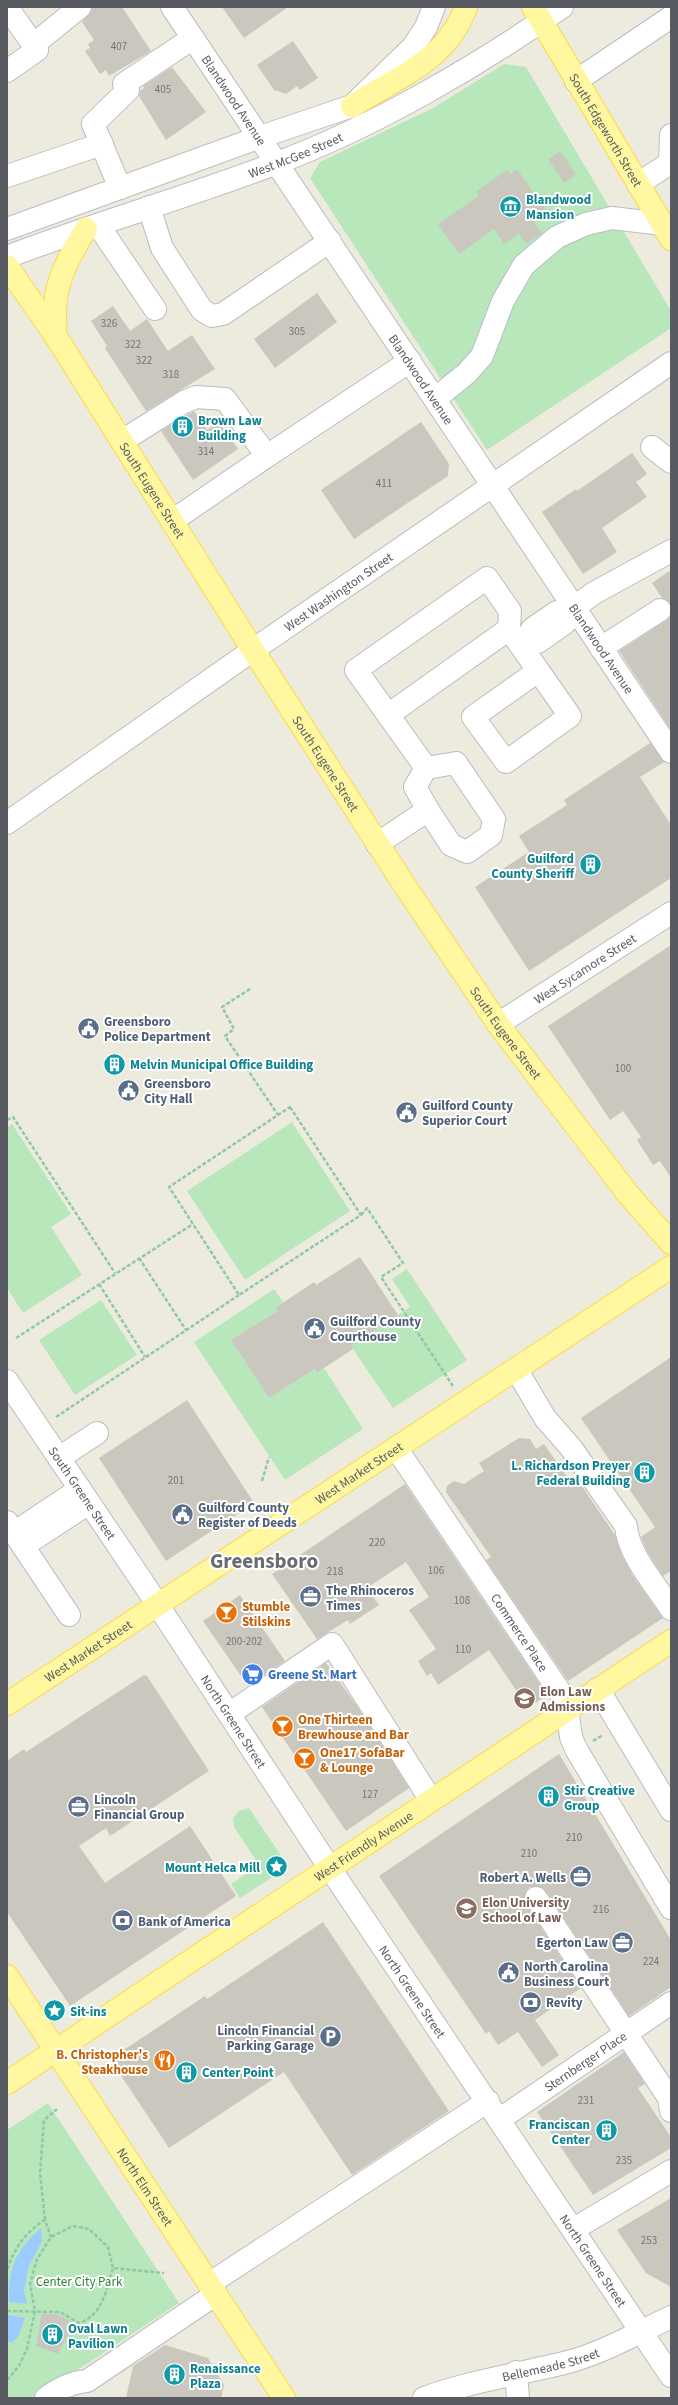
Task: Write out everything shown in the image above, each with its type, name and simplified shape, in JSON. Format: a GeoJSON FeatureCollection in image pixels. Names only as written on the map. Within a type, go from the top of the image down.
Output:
{"type":"FeatureCollection","features":[{"type":"Feature","properties":{"kind":"main road"},"geometry":{"type":"LineString","coordinates":[[352,106],[436,54],[459,24],[466,7]]}},
{"type":"Feature","properties":{"kind":"main road","name":"South Edgeworth Street"},"geometry":{"type":"LineString","coordinates":[[537,12],[576,81],[666,232]]}},
{"type":"Feature","properties":{"kind":"main road"},"geometry":{"type":"LineString","coordinates":[[56,335],[57,292],[68,258],[92,227]]}},
{"type":"Feature","properties":{"kind":"main road","name":"South Eugene Street"},"geometry":{"type":"LineString","coordinates":[[7,266],[56,335],[253,650],[377,844],[498,1024],[628,1194],[671,1243]]}},
{"type":"Feature","properties":{"kind":"main road","name":"West Market Street"},"geometry":{"type":"LineString","coordinates":[[7,1704],[671,1267]]}},
{"type":"Feature","properties":{"kind":"main road","name":"West Friendly Avenue"},"geometry":{"type":"LineString","coordinates":[[7,2083],[329,1867],[671,1641]]}},
{"type":"Feature","properties":{"kind":"main road","name":"North Elm Street"},"geometry":{"type":"LineString","coordinates":[[7,1976],[284,2398]]}},
{"type":"Feature","properties":{"kind":"street"},"geometry":{"type":"LineString","coordinates":[[33,45],[80,7]]}},
{"type":"Feature","properties":{"kind":"street","name":"Blandwood Avenue"},"geometry":{"type":"LineString","coordinates":[[172,7],[278,163],[493,486],[571,610],[601,648],[671,752]]}},
{"type":"Feature","properties":{"kind":"street"},"geometry":{"type":"LineString","coordinates":[[352,106],[413,47],[426,27],[434,7]]}},
{"type":"Feature","properties":{"kind":"street","name":"West McGee Street"},"geometry":{"type":"LineString","coordinates":[[7,257],[278,163],[349,131],[423,93],[537,12],[562,7]]}},
{"type":"Feature","properties":{"kind":"street"},"geometry":{"type":"LineString","coordinates":[[7,8],[37,50],[7,71]]}},
{"type":"Feature","properties":{"kind":"street"},"geometry":{"type":"LineString","coordinates":[[576,81],[671,17]]}},
{"type":"Feature","properties":{"kind":"street"},"geometry":{"type":"LineString","coordinates":[[120,188],[94,124],[128,90],[124,84],[193,38]]}},
{"type":"Feature","properties":{"kind":"street","name":"West McGee Street"},"geometry":{"type":"LineString","coordinates":[[7,229],[260,137],[352,106]]}},
{"type":"Feature","properties":{"kind":"street"},"geometry":{"type":"LineString","coordinates":[[638,184],[670,163],[671,135]]}},
{"type":"Feature","properties":{"kind":"street"},"geometry":{"type":"LineString","coordinates":[[7,176],[102,144]]}},
{"type":"Feature","properties":{"kind":"street"},"geometry":{"type":"LineString","coordinates":[[149,207],[162,248],[202,310],[212,316],[223,314],[330,241]]}},
{"type":"Feature","properties":{"kind":"street"},"geometry":{"type":"LineString","coordinates":[[435,399],[467,373],[482,356],[503,301],[524,265],[558,237],[586,224],[612,218],[666,232]]}},
{"type":"Feature","properties":{"kind":"street"},"geometry":{"type":"LineString","coordinates":[[92,227],[155,309]]}},
{"type":"Feature","properties":{"kind":"street"},"geometry":{"type":"LineString","coordinates":[[172,521],[410,361]]}},
{"type":"Feature","properties":{"kind":"street","name":"West Washington Street"},"geometry":{"type":"LineString","coordinates":[[7,823],[253,650],[671,363]]}},
{"type":"Feature","properties":{"kind":"street"},"geometry":{"type":"LineString","coordinates":[[122,441],[184,402],[196,397],[225,399],[267,456]]}},
{"type":"Feature","properties":{"kind":"street"},"geometry":{"type":"LineString","coordinates":[[652,447],[671,462]]}},
{"type":"Feature","properties":{"kind":"street"},"geometry":{"type":"LineString","coordinates":[[388,715],[520,637],[538,642],[565,623],[571,610],[628,573],[671,551]]}},
{"type":"Feature","properties":{"kind":"street"},"geometry":{"type":"LineString","coordinates":[[426,768],[356,670],[487,578],[510,611],[520,637],[538,671]]}},
{"type":"Feature","properties":{"kind":"street"},"geometry":{"type":"LineString","coordinates":[[601,648],[660,610]]}},
{"type":"Feature","properties":{"kind":"street"},"geometry":{"type":"LineString","coordinates":[[456,763],[494,819],[492,835],[467,852],[451,845],[415,787],[426,768],[456,763]]}},
{"type":"Feature","properties":{"kind":"street"},"geometry":{"type":"LineString","coordinates":[[377,844],[428,810]]}},
{"type":"Feature","properties":{"kind":"street","name":"West Sycamore Street"},"geometry":{"type":"LineString","coordinates":[[498,1024],[671,913]]}},
{"type":"Feature","properties":{"kind":"street"},"geometry":{"type":"LineString","coordinates":[[516,1369],[545,1418],[572,1449],[626,1526],[627,1536],[640,1561],[671,1609]]}},
{"type":"Feature","properties":{"kind":"street","name":"South Greene Street"},"geometry":{"type":"LineString","coordinates":[[7,1381],[158,1605]]}},
{"type":"Feature","properties":{"kind":"street"},"geometry":{"type":"LineString","coordinates":[[59,1458],[97,1432]]}},
{"type":"Feature","properties":{"kind":"street","name":"Commerce Place"},"geometry":{"type":"LineString","coordinates":[[396,1448],[560,1692],[568,1709],[571,1737],[576,1749],[671,1908]]}},
{"type":"Feature","properties":{"kind":"street"},"geometry":{"type":"LineString","coordinates":[[69,1615],[15,1534],[84,1496]]}},
{"type":"Feature","properties":{"kind":"street","name":"North Greene Street"},"geometry":{"type":"LineString","coordinates":[[158,1605],[329,1867],[574,2229],[671,2376]]}},
{"type":"Feature","properties":{"kind":"street"},"geometry":{"type":"LineString","coordinates":[[229,1714],[332,1644],[431,1800]]}},
{"type":"Feature","properties":{"kind":"street"},"geometry":{"type":"LineString","coordinates":[[598,1689],[671,1810]]}},
{"type":"Feature","properties":{"kind":"street"},"geometry":{"type":"LineString","coordinates":[[536,1898],[669,2098],[671,2111]]}},
{"type":"Feature","properties":{"kind":"street","name":"Sternberger Place"},"geometry":{"type":"LineString","coordinates":[[46,2398],[62,2387],[77,2381],[87,2381],[212,2289],[494,2110],[626,2033],[671,2003]]}},
{"type":"Feature","properties":{"kind":"street"},"geometry":{"type":"LineString","coordinates":[[574,2229],[671,2171]]}},
{"type":"Feature","properties":{"kind":"street","name":"Bellemeade Street"},"geometry":{"type":"LineString","coordinates":[[424,2398],[450,2394],[516,2372],[569,2361],[611,2348],[671,2316]]}},
{"type":"Feature","properties":{"kind":"street"},"geometry":{"type":"LineString","coordinates":[[516,2372],[518,2398]]}},
{"type":"Feature","properties":{"kind":"path"},"geometry":{"type":"LineString","coordinates":[[250,989],[222,1007],[234,1029],[225,1036],[278,1115]]}},
{"type":"Feature","properties":{"kind":"path"},"geometry":{"type":"LineString","coordinates":[[239,1295],[168,1187],[290,1107],[361,1215]]}},
{"type":"Feature","properties":{"kind":"path"},"geometry":{"type":"LineString","coordinates":[[7,1120],[13,1117],[114,1273]]}},
{"type":"Feature","properties":{"kind":"path"},"geometry":{"type":"LineString","coordinates":[[38,1428],[361,1215],[367,1208],[403,1263],[381,1277],[464,1404]]}},
{"type":"Feature","properties":{"kind":"path"},"geometry":{"type":"LineString","coordinates":[[16,1338],[114,1273],[192,1224]]}},
{"type":"Feature","properties":{"kind":"path"},"geometry":{"type":"LineString","coordinates":[[139,1258],[186,1330]]}},
{"type":"Feature","properties":{"kind":"path"},"geometry":{"type":"LineString","coordinates":[[99,1284],[145,1357]]}},
{"type":"Feature","properties":{"kind":"path"},"geometry":{"type":"LineString","coordinates":[[262,1481],[269,1457]]}},
{"type":"Feature","properties":{"kind":"path"},"geometry":{"type":"LineString","coordinates":[[51,2237],[45,2220],[40,2173],[44,2120],[57,2109]]}},
{"type":"Feature","properties":{"kind":"path"},"geometry":{"type":"LineString","coordinates":[[7,2269],[13,2253],[30,2230],[45,2220]]}},
{"type":"Feature","properties":{"kind":"path"},"geometry":{"type":"LineString","coordinates":[[7,2311],[35,2311],[60,2312],[79,2323],[87,2320],[101,2308],[113,2268],[108,2246],[89,2229],[73,2226],[51,2237],[37,2259],[30,2284],[35,2311],[27,2349],[20,2366],[7,2380]]}},
{"type":"Feature","properties":{"kind":"path"},"geometry":{"type":"LineString","coordinates":[[113,2268],[164,2273]]}},
{"type":"Feature","properties":{"kind":"green space"},"geometry":{"type":"Polygon","coordinates":[[[504,64],[526,67],[671,311],[671,328],[487,450],[310,178],[320,162],[435,107],[504,64]]]}},
{"type":"Feature","properties":{"kind":"green space"},"geometry":{"type":"Polygon","coordinates":[[[292,1122],[350,1211],[245,1280],[187,1191],[292,1122]]]}},
{"type":"Feature","properties":{"kind":"green space"},"geometry":{"type":"Polygon","coordinates":[[[12,1124],[71,1214],[51,1227],[82,1275],[23,1313],[7,1288],[7,1128],[12,1124]]]}},
{"type":"Feature","properties":{"kind":"green space"},"geometry":{"type":"Polygon","coordinates":[[[407,1269],[467,1360],[393,1408],[351,1346],[410,1307],[392,1279],[407,1269]]]}},
{"type":"Feature","properties":{"kind":"green space"},"geometry":{"type":"Polygon","coordinates":[[[274,1289],[283,1302],[275,1308],[277,1311],[231,1340],[269,1398],[315,1369],[317,1373],[324,1368],[363,1429],[285,1480],[194,1342],[274,1289]]]}},
{"type":"Feature","properties":{"kind":"green space"},"geometry":{"type":"Polygon","coordinates":[[[101,1300],[137,1355],[75,1395],[39,1340],[101,1300]]]}},
{"type":"Feature","properties":{"kind":"green space"},"geometry":{"type":"Polygon","coordinates":[[[249,1808],[286,1863],[282,1871],[240,1898],[231,1884],[259,1865],[234,1827],[233,1818],[239,1811],[249,1808]]]}},
{"type":"Feature","properties":{"kind":"green space","name":"Center City Park"},"geometry":{"type":"Polygon","coordinates":[[[48,2103],[179,2303],[35,2398],[7,2398],[7,2130],[48,2103]]]}},
{"type":"Feature","properties":{"kind":"water"},"geometry":{"type":"Polygon","coordinates":[[[41,2228],[42,2241],[28,2268],[24,2292],[27,2304],[9,2302],[10,2279],[15,2260],[25,2244],[41,2228]]]}},
{"type":"Feature","properties":{"kind":"water"},"geometry":{"type":"Polygon","coordinates":[[[8,2315],[25,2318],[19,2335],[12,2343],[7,2341],[8,2315]]]}},
{"type":"Feature","properties":{"kind":"building"},"geometry":{"type":"Polygon","coordinates":[[[92,7],[122,7],[151,51],[109,76],[106,70],[100,74],[85,51],[90,48],[88,44],[94,40],[82,22],[91,12],[92,7]]]}},
{"type":"Feature","properties":{"kind":"building"},"geometry":{"type":"Polygon","coordinates":[[[222,7],[288,7],[244,38],[222,7]]]}},
{"type":"Feature","properties":{"kind":"building"},"geometry":{"type":"Polygon","coordinates":[[[293,41],[318,78],[300,90],[297,86],[286,94],[274,90],[257,65],[293,41]]]}},
{"type":"Feature","properties":{"kind":"building"},"geometry":{"type":"Polygon","coordinates":[[[172,67],[206,112],[166,140],[139,96],[140,91],[144,88],[143,86],[172,67]]]}},
{"type":"Feature","properties":{"kind":"building"},"geometry":{"type":"Polygon","coordinates":[[[560,151],[576,174],[564,183],[548,159],[560,151]]]}},
{"type":"Feature","properties":{"kind":"building","name":"Blandwood Mansion"},"geometry":{"type":"Polygon","coordinates":[[[517,169],[548,213],[534,223],[542,233],[526,244],[519,234],[504,244],[494,229],[459,254],[438,224],[479,196],[476,192],[507,170],[511,174],[517,169]]]}},
{"type":"Feature","properties":{"kind":"building"},"geometry":{"type":"Polygon","coordinates":[[[317,293],[337,322],[275,368],[254,339],[317,293]]]}},
{"type":"Feature","properties":{"kind":"building"},"geometry":{"type":"Polygon","coordinates":[[[113,306],[130,331],[147,319],[168,351],[192,335],[215,369],[146,411],[105,348],[107,346],[91,321],[113,306]]]}},
{"type":"Feature","properties":{"kind":"building"},"geometry":{"type":"Polygon","coordinates":[[[194,411],[207,430],[219,422],[238,449],[193,480],[161,431],[194,411]]]}},
{"type":"Feature","properties":{"kind":"building"},"geometry":{"type":"Polygon","coordinates":[[[421,422],[449,464],[448,476],[354,539],[321,490],[421,422]]]}},
{"type":"Feature","properties":{"kind":"building"},"geometry":{"type":"Polygon","coordinates":[[[632,453],[647,474],[636,482],[647,497],[602,528],[617,552],[583,574],[542,512],[576,489],[577,491],[632,453]]]}},
{"type":"Feature","properties":{"kind":"building"},"geometry":{"type":"Polygon","coordinates":[[[671,570],[671,605],[662,598],[652,583],[671,570]]]}},
{"type":"Feature","properties":{"kind":"building"},"geometry":{"type":"Polygon","coordinates":[[[671,617],[671,730],[619,651],[671,617]]]}},
{"type":"Feature","properties":{"kind":"building","name":"Guilford County Sheriff"},"geometry":{"type":"Polygon","coordinates":[[[650,743],[664,762],[640,777],[671,825],[671,878],[529,971],[475,887],[529,852],[519,836],[567,805],[564,800],[650,743]]]}},
{"type":"Feature","properties":{"kind":"building"},"geometry":{"type":"Polygon","coordinates":[[[671,945],[671,1178],[660,1161],[653,1165],[637,1140],[641,1137],[623,1111],[610,1120],[548,1026],[671,945]]]}},
{"type":"Feature","properties":{"kind":"building","name":"Guilford County Courthouse"},"geometry":{"type":"Polygon","coordinates":[[[360,1257],[398,1315],[351,1346],[353,1349],[317,1373],[315,1369],[269,1398],[231,1340],[277,1311],[275,1308],[314,1282],[316,1285],[360,1257]]]}},
{"type":"Feature","properties":{"kind":"building","name":"L. Richardson Preyer Federal Building"},"geometry":{"type":"Polygon","coordinates":[[[671,1357],[671,1571],[663,1576],[648,1553],[641,1537],[655,1527],[581,1418],[671,1357]]]}},
{"type":"Feature","properties":{"kind":"building"},"geometry":{"type":"Polygon","coordinates":[[[187,1400],[254,1503],[166,1561],[99,1458],[187,1400]]]}},
{"type":"Feature","properties":{"kind":"building"},"geometry":{"type":"Polygon","coordinates":[[[519,1438],[530,1439],[536,1449],[544,1444],[571,1483],[577,1479],[615,1535],[621,1553],[633,1576],[663,1618],[568,1681],[486,1560],[491,1557],[446,1492],[447,1486],[454,1481],[464,1484],[484,1471],[479,1463],[519,1438]]]}},
{"type":"Feature","properties":{"kind":"building"},"geometry":{"type":"Polygon","coordinates":[[[405,1484],[547,1695],[528,1708],[489,1650],[438,1685],[431,1673],[427,1676],[418,1661],[436,1649],[409,1610],[429,1597],[406,1562],[367,1588],[379,1605],[350,1624],[348,1620],[317,1639],[272,1574],[405,1484]]]}},
{"type":"Feature","properties":{"kind":"building"},"geometry":{"type":"Polygon","coordinates":[[[240,1595],[285,1661],[248,1686],[203,1621],[240,1595]]]}},
{"type":"Feature","properties":{"kind":"building"},"geometry":{"type":"Polygon","coordinates":[[[326,1663],[359,1709],[409,1788],[346,1831],[262,1707],[326,1663]]]}},
{"type":"Feature","properties":{"kind":"building","name":"Lincoln Financial Group"},"geometry":{"type":"Polygon","coordinates":[[[144,1675],[147,1676],[209,1771],[110,1836],[106,1828],[79,1846],[105,1883],[190,1826],[236,1896],[70,2006],[7,1912],[7,1761],[24,1749],[26,1752],[144,1675]]]}},
{"type":"Feature","properties":{"kind":"building"},"geometry":{"type":"Polygon","coordinates":[[[559,1754],[671,1940],[671,1987],[629,2016],[546,1891],[541,1887],[529,1887],[525,1893],[526,1905],[581,1988],[535,2020],[559,2055],[542,2067],[518,2032],[498,2045],[489,2031],[486,2034],[379,1876],[559,1754]]]}},
{"type":"Feature","properties":{"kind":"building","name":"Lincoln Financial Parking Garage"},"geometry":{"type":"Polygon","coordinates":[[[323,1922],[449,2111],[352,2175],[284,2072],[169,2148],[110,2059],[205,1996],[207,1999],[323,1922]]]}},
{"type":"Feature","properties":{"kind":"building"},"geometry":{"type":"Polygon","coordinates":[[[624,2052],[645,2084],[638,2088],[671,2137],[671,2148],[593,2195],[537,2112],[624,2052]]]}},
{"type":"Feature","properties":{"kind":"building"},"geometry":{"type":"Polygon","coordinates":[[[671,2198],[671,2287],[646,2273],[617,2230],[671,2198]]]}},
{"type":"Feature","properties":{"kind":"building","name":"Oval Lawn Pavilion"},"geometry":{"type":"Polygon","coordinates":[[[42,2313],[59,2315],[74,2323],[58,2354],[36,2346],[42,2313]]]}},
{"type":"Feature","properties":{"kind":"building","name":"Renaissance Plaza"},"geometry":{"type":"Polygon","coordinates":[[[165,2345],[208,2358],[224,2385],[221,2398],[126,2398],[133,2366],[165,2345]]]}},
{"type":"Feature","properties":{"kind":"place","name":"Blandwood Mansion"},"geometry":{"type":"Point","coordinates":[511,206]}},
{"type":"Feature","properties":{"kind":"place","name":"Brown Law Building"},"geometry":{"type":"Point","coordinates":[182,427]}},
{"type":"Feature","properties":{"kind":"place","name":"Guilford County Sheriff"},"geometry":{"type":"Point","coordinates":[590,865]}},
{"type":"Feature","properties":{"kind":"place","name":"Greensboro Police Department"},"geometry":{"type":"Point","coordinates":[88,1028]}},
{"type":"Feature","properties":{"kind":"place","name":"Melvin Municipal Office Building"},"geometry":{"type":"Point","coordinates":[114,1064]}},
{"type":"Feature","properties":{"kind":"place","name":"Greensboro City Hall"},"geometry":{"type":"Point","coordinates":[129,1090]}},
{"type":"Feature","properties":{"kind":"place","name":"Guilford County Superior Court"},"geometry":{"type":"Point","coordinates":[406,1112]}},
{"type":"Feature","properties":{"kind":"place","name":"Guilford County Courthouse"},"geometry":{"type":"Point","coordinates":[314,1328]}},
{"type":"Feature","properties":{"kind":"place","name":"L. Richardson Preyer Federal Building"},"geometry":{"type":"Point","coordinates":[645,1472]}},
{"type":"Feature","properties":{"kind":"place","name":"Guilford County Register of Deeds"},"geometry":{"type":"Point","coordinates":[183,1514]}},
{"type":"Feature","properties":{"kind":"place","name":"The Rhinoceros Times"},"geometry":{"type":"Point","coordinates":[310,1597]}},
{"type":"Feature","properties":{"kind":"place","name":"Stumble Stilskins"},"geometry":{"type":"Point","coordinates":[226,1613]}},
{"type":"Feature","properties":{"kind":"place","name":"Greene St. Mart"},"geometry":{"type":"Point","coordinates":[253,1674]}},
{"type":"Feature","properties":{"kind":"place","name":"Elon Law Admissions"},"geometry":{"type":"Point","coordinates":[525,1698]}},
{"type":"Feature","properties":{"kind":"place","name":"One Thirteen Brewhouse and Bar"},"geometry":{"type":"Point","coordinates":[282,1726]}},
{"type":"Feature","properties":{"kind":"place","name":"One17 SofaBar & Lounge"},"geometry":{"type":"Point","coordinates":[304,1759]}},
{"type":"Feature","properties":{"kind":"place","name":"Stir Creative Group"},"geometry":{"type":"Point","coordinates":[549,1797]}},
{"type":"Feature","properties":{"kind":"place","name":"Lincoln Financial Group"},"geometry":{"type":"Point","coordinates":[78,1806]}},
{"type":"Feature","properties":{"kind":"place","name":"Mount Helca Mill"},"geometry":{"type":"Point","coordinates":[276,1867]}},
{"type":"Feature","properties":{"kind":"place","name":"Robert A. Wells"},"geometry":{"type":"Point","coordinates":[581,1877]}},
{"type":"Feature","properties":{"kind":"place","name":"Elon University School of Law"},"geometry":{"type":"Point","coordinates":[467,1909]}},
{"type":"Feature","properties":{"kind":"place","name":"Bank of America"},"geometry":{"type":"Point","coordinates":[122,1921]}},
{"type":"Feature","properties":{"kind":"place","name":"Egerton Law"},"geometry":{"type":"Point","coordinates":[623,1942]}},
{"type":"Feature","properties":{"kind":"place","name":"North Carolina Business Court"},"geometry":{"type":"Point","coordinates":[508,1973]}},
{"type":"Feature","properties":{"kind":"place","name":"Revity"},"geometry":{"type":"Point","coordinates":[531,2002]}},
{"type":"Feature","properties":{"kind":"place","name":"Sit-ins"},"geometry":{"type":"Point","coordinates":[54,2011]}},
{"type":"Feature","properties":{"kind":"place","name":"Lincoln Financial Parking Garage"},"geometry":{"type":"Point","coordinates":[330,2037]}},
{"type":"Feature","properties":{"kind":"place","name":"B. Christopher's Steakhouse"},"geometry":{"type":"Point","coordinates":[164,2061]}},
{"type":"Feature","properties":{"kind":"place","name":"Center Point"},"geometry":{"type":"Point","coordinates":[187,2072]}},
{"type":"Feature","properties":{"kind":"place","name":"Franciscan Center"},"geometry":{"type":"Point","coordinates":[606,2131]}},
{"type":"Feature","properties":{"kind":"place","name":"Oval Lawn Pavilion"},"geometry":{"type":"Point","coordinates":[53,2335]}},
{"type":"Feature","properties":{"kind":"place","name":"Renaissance Plaza"},"geometry":{"type":"Point","coordinates":[175,2375]}},
{"type":"Feature","properties":{"kind":"district","name":"Greensboro"},"geometry":{"type":"Point","coordinates":[264,1561]}}]}
